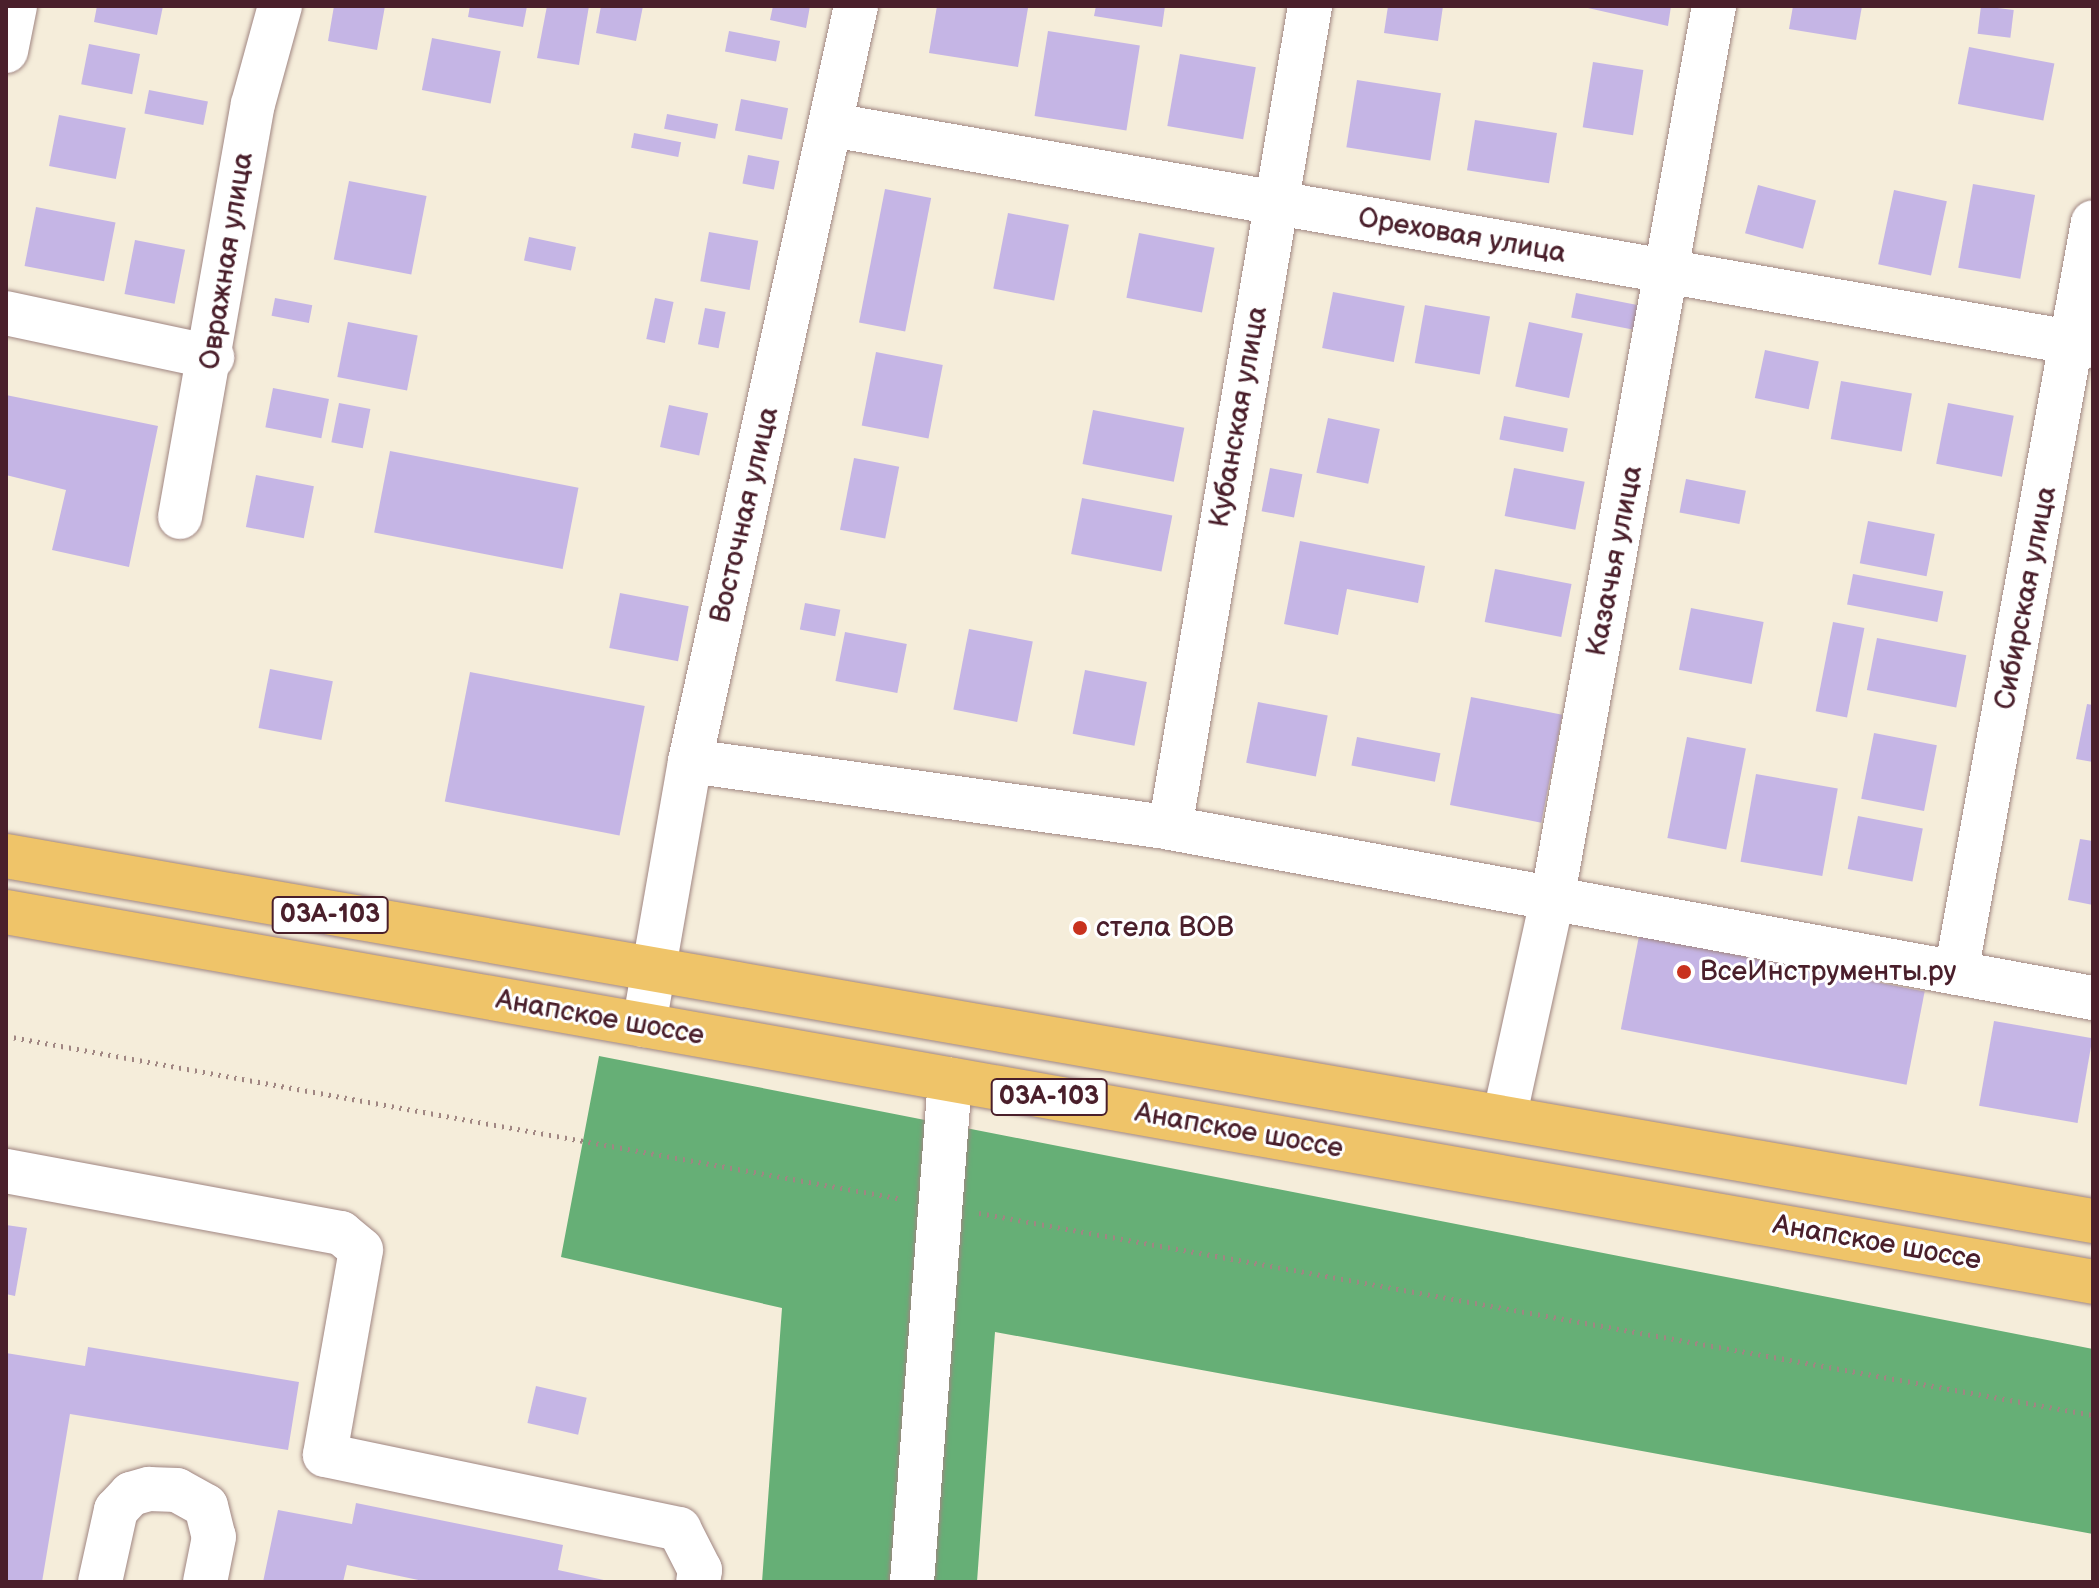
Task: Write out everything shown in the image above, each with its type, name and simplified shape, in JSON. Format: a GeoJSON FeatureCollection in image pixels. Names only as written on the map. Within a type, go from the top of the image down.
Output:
{"type":"FeatureCollection","features":[{"type":"Feature","properties":{"kind":"main road","name":"Анапское шоссе"},"geometry":{"type":"LineString","coordinates":[[6,856],[653,973],[1505,1114],[2093,1221]]}},
{"type":"Feature","properties":{"kind":"main road","name":"Анапское шоссе"},"geometry":{"type":"LineString","coordinates":[[6,912],[2093,1282]]}},
{"type":"Feature","properties":{"kind":"street","name":"Овражная улица"},"geometry":{"type":"LineString","coordinates":[[180,517],[212,357],[253,104],[280,6]]}},
{"type":"Feature","properties":{"kind":"street","name":"Восточная улица"},"geometry":{"type":"LineString","coordinates":[[644,1025],[690,761],[856,6]]}},
{"type":"Feature","properties":{"kind":"street","name":"Кубанская улица"},"geometry":{"type":"LineString","coordinates":[[1170,828],[1310,6]]}},
{"type":"Feature","properties":{"kind":"street","name":"Казачья улица"},"geometry":{"type":"LineString","coordinates":[[1505,1114],[1552,900],[1669,272],[1714,6]]}},
{"type":"Feature","properties":{"kind":"street","name":"Ореховая улица"},"geometry":{"type":"LineString","coordinates":[[832,125],[2084,344]]}},
{"type":"Feature","properties":{"kind":"street","name":"Сибирская улица"},"geometry":{"type":"LineString","coordinates":[[1956,973],[2084,344],[2093,222]]}},
{"type":"Feature","properties":{"kind":"street"},"geometry":{"type":"LineString","coordinates":[[6,313],[212,357]]}},
{"type":"Feature","properties":{"kind":"street"},"geometry":{"type":"LineString","coordinates":[[690,761],[1170,828],[2093,998]]}},
{"type":"Feature","properties":{"kind":"street"},"geometry":{"type":"LineString","coordinates":[[912,1582],[950,1079]]}},
{"type":"Feature","properties":{"kind":"street"},"geometry":{"type":"LineString","coordinates":[[6,1171],[341,1233],[361,1250],[325,1455],[679,1529],[700,1570],[698,1582]]}},
{"type":"Feature","properties":{"kind":"street"},"geometry":{"type":"LineString","coordinates":[[100,1582],[116,1510],[131,1494],[149,1489],[177,1490],[206,1506],[214,1537],[205,1582]]}},
{"type":"Feature","properties":{"kind":"path"},"geometry":{"type":"LineString","coordinates":[[6,1036],[2093,1415]]}},
{"type":"Feature","properties":{"kind":"green space"},"geometry":{"type":"Polygon","coordinates":[[[599,1056],[2093,1349],[2093,1534],[995,1332],[977,1582],[762,1582],[782,1308],[561,1257],[599,1056]]]}},
{"type":"Feature","properties":{"kind":"building"},"geometry":{"type":"Polygon","coordinates":[[[97,6],[163,6],[157,35],[94,22],[97,6]]]}},
{"type":"Feature","properties":{"kind":"building"},"geometry":{"type":"Polygon","coordinates":[[[334,6],[385,6],[377,50],[328,41],[334,6]]]}},
{"type":"Feature","properties":{"kind":"building"},"geometry":{"type":"Polygon","coordinates":[[[470,6],[527,6],[523,27],[468,17],[470,6]]]}},
{"type":"Feature","properties":{"kind":"building"},"geometry":{"type":"Polygon","coordinates":[[[547,6],[589,6],[579,65],[537,58],[547,6]]]}},
{"type":"Feature","properties":{"kind":"building"},"geometry":{"type":"Polygon","coordinates":[[[601,6],[643,6],[636,41],[596,33],[601,6]]]}},
{"type":"Feature","properties":{"kind":"building"},"geometry":{"type":"Polygon","coordinates":[[[773,6],[810,6],[806,28],[770,20],[773,6]]]}},
{"type":"Feature","properties":{"kind":"building"},"geometry":{"type":"Polygon","coordinates":[[[937,6],[1028,8],[1018,67],[929,53],[937,6]]]}},
{"type":"Feature","properties":{"kind":"building"},"geometry":{"type":"Polygon","coordinates":[[[1096,6],[1165,6],[1162,27],[1094,16],[1096,6]]]}},
{"type":"Feature","properties":{"kind":"building"},"geometry":{"type":"Polygon","coordinates":[[[1388,6],[1443,6],[1438,41],[1384,33],[1388,6]]]}},
{"type":"Feature","properties":{"kind":"building"},"geometry":{"type":"Polygon","coordinates":[[[1579,6],[1671,6],[1668,26],[1579,6]]]}},
{"type":"Feature","properties":{"kind":"building"},"geometry":{"type":"Polygon","coordinates":[[[1793,6],[1862,6],[1856,40],[1789,29],[1793,6]]]}},
{"type":"Feature","properties":{"kind":"building"},"geometry":{"type":"Polygon","coordinates":[[[1981,6],[2014,10],[2010,38],[1978,34],[1981,6]]]}},
{"type":"Feature","properties":{"kind":"building"},"geometry":{"type":"Polygon","coordinates":[[[729,31],[780,41],[776,62],[725,52],[729,31]]]}},
{"type":"Feature","properties":{"kind":"building"},"geometry":{"type":"Polygon","coordinates":[[[1048,31],[1140,46],[1126,130],[1035,116],[1048,31]]]}},
{"type":"Feature","properties":{"kind":"building"},"geometry":{"type":"Polygon","coordinates":[[[432,38],[501,51],[491,103],[422,90],[432,38]]]}},
{"type":"Feature","properties":{"kind":"building"},"geometry":{"type":"Polygon","coordinates":[[[89,44],[140,54],[132,94],[81,84],[89,44]]]}},
{"type":"Feature","properties":{"kind":"building"},"geometry":{"type":"Polygon","coordinates":[[[1969,47],[2054,64],[2043,121],[1958,104],[1969,47]]]}},
{"type":"Feature","properties":{"kind":"building"},"geometry":{"type":"Polygon","coordinates":[[[1180,54],[1256,67],[1243,139],[1167,126],[1180,54]]]}},
{"type":"Feature","properties":{"kind":"building"},"geometry":{"type":"Polygon","coordinates":[[[1593,62],[1643,70],[1633,135],[1583,127],[1593,62]]]}},
{"type":"Feature","properties":{"kind":"building"},"geometry":{"type":"Polygon","coordinates":[[[1357,80],[1441,93],[1430,160],[1346,147],[1357,80]]]}},
{"type":"Feature","properties":{"kind":"building"},"geometry":{"type":"Polygon","coordinates":[[[149,90],[208,101],[203,125],[144,114],[149,90]]]}},
{"type":"Feature","properties":{"kind":"building"},"geometry":{"type":"Polygon","coordinates":[[[741,99],[788,108],[782,140],[735,130],[741,99]]]}},
{"type":"Feature","properties":{"kind":"building"},"geometry":{"type":"Polygon","coordinates":[[[667,114],[718,124],[715,139],[664,129],[667,114]]]}},
{"type":"Feature","properties":{"kind":"building"},"geometry":{"type":"Polygon","coordinates":[[[59,115],[126,128],[116,179],[49,166],[59,115]]]}},
{"type":"Feature","properties":{"kind":"building"},"geometry":{"type":"Polygon","coordinates":[[[1475,120],[1557,133],[1549,183],[1467,170],[1475,120]]]}},
{"type":"Feature","properties":{"kind":"building"},"geometry":{"type":"Polygon","coordinates":[[[634,133],[681,142],[678,157],[631,148],[634,133]]]}},
{"type":"Feature","properties":{"kind":"building"},"geometry":{"type":"Polygon","coordinates":[[[748,155],[779,161],[774,190],[742,183],[748,155]]]}},
{"type":"Feature","properties":{"kind":"building"},"geometry":{"type":"Polygon","coordinates":[[[349,181],[427,196],[411,275],[334,260],[349,181]]]}},
{"type":"Feature","properties":{"kind":"building"},"geometry":{"type":"Polygon","coordinates":[[[1973,184],[2035,195],[2020,279],[1958,268],[1973,184]]]}},
{"type":"Feature","properties":{"kind":"building"},"geometry":{"type":"Polygon","coordinates":[[[1758,185],[1816,201],[1803,249],[1745,233],[1758,185]]]}},
{"type":"Feature","properties":{"kind":"building"},"geometry":{"type":"Polygon","coordinates":[[[885,189],[931,198],[905,331],[859,323],[885,189]]]}},
{"type":"Feature","properties":{"kind":"building"},"geometry":{"type":"Polygon","coordinates":[[[1894,190],[1947,201],[1931,276],[1878,264],[1894,190]]]}},
{"type":"Feature","properties":{"kind":"building"},"geometry":{"type":"Polygon","coordinates":[[[36,207],[116,222],[104,281],[25,266],[36,207]]]}},
{"type":"Feature","properties":{"kind":"building"},"geometry":{"type":"Polygon","coordinates":[[[1008,213],[1069,225],[1054,300],[993,289],[1008,213]]]}},
{"type":"Feature","properties":{"kind":"building"},"geometry":{"type":"Polygon","coordinates":[[[709,232],[758,241],[750,290],[700,281],[709,232]]]}},
{"type":"Feature","properties":{"kind":"building"},"geometry":{"type":"Polygon","coordinates":[[[1139,233],[1215,248],[1202,312],[1126,298],[1139,233]]]}},
{"type":"Feature","properties":{"kind":"building"},"geometry":{"type":"Polygon","coordinates":[[[529,237],[576,247],[571,270],[524,260],[529,237]]]}},
{"type":"Feature","properties":{"kind":"building"},"geometry":{"type":"Polygon","coordinates":[[[135,240],[185,250],[175,304],[125,294],[135,240]]]}},
{"type":"Feature","properties":{"kind":"building"},"geometry":{"type":"Polygon","coordinates":[[[1333,292],[1405,306],[1394,362],[1322,348],[1333,292]]]}},
{"type":"Feature","properties":{"kind":"building"},"geometry":{"type":"Polygon","coordinates":[[[1576,293],[1640,305],[1635,330],[1571,318],[1576,293]]]}},
{"type":"Feature","properties":{"kind":"building"},"geometry":{"type":"Polygon","coordinates":[[[275,298],[312,305],[309,323],[272,316],[275,298]]]}},
{"type":"Feature","properties":{"kind":"building"},"geometry":{"type":"Polygon","coordinates":[[[655,298],[674,302],[665,343],[646,339],[655,298]]]}},
{"type":"Feature","properties":{"kind":"building"},"geometry":{"type":"Polygon","coordinates":[[[1425,305],[1490,316],[1480,375],[1415,363],[1425,305]]]}},
{"type":"Feature","properties":{"kind":"building"},"geometry":{"type":"Polygon","coordinates":[[[705,308],[726,312],[719,348],[698,344],[705,308]]]}},
{"type":"Feature","properties":{"kind":"building"},"geometry":{"type":"Polygon","coordinates":[[[348,322],[418,336],[407,391],[337,377],[348,322]]]}},
{"type":"Feature","properties":{"kind":"building"},"geometry":{"type":"Polygon","coordinates":[[[1529,322],[1583,333],[1569,398],[1515,387],[1529,322]]]}},
{"type":"Feature","properties":{"kind":"building"},"geometry":{"type":"Polygon","coordinates":[[[1765,350],[1819,361],[1809,409],[1755,398],[1765,350]]]}},
{"type":"Feature","properties":{"kind":"building"},"geometry":{"type":"Polygon","coordinates":[[[876,352],[943,365],[928,439],[862,426],[876,352]]]}},
{"type":"Feature","properties":{"kind":"building"},"geometry":{"type":"Polygon","coordinates":[[[1841,381],[1912,394],[1902,452],[1831,439],[1841,381]]]}},
{"type":"Feature","properties":{"kind":"building"},"geometry":{"type":"Polygon","coordinates":[[[273,388],[329,399],[321,438],[265,427],[273,388]]]}},
{"type":"Feature","properties":{"kind":"building"},"geometry":{"type":"Polygon","coordinates":[[[6,395],[158,426],[129,567],[52,550],[66,490],[6,475],[6,395]]]}},
{"type":"Feature","properties":{"kind":"building"},"geometry":{"type":"Polygon","coordinates":[[[339,403],[370,409],[363,448],[331,442],[339,403]]]}},
{"type":"Feature","properties":{"kind":"building"},"geometry":{"type":"Polygon","coordinates":[[[1948,403],[2014,416],[2002,477],[1936,464],[1948,403]]]}},
{"type":"Feature","properties":{"kind":"building"},"geometry":{"type":"Polygon","coordinates":[[[669,405],[708,413],[699,455],[660,447],[669,405]]]}},
{"type":"Feature","properties":{"kind":"building"},"geometry":{"type":"Polygon","coordinates":[[[1093,410],[1184,428],[1174,482],[1083,464],[1093,410]]]}},
{"type":"Feature","properties":{"kind":"building"},"geometry":{"type":"Polygon","coordinates":[[[1504,416],[1568,428],[1563,452],[1499,440],[1504,416]]]}},
{"type":"Feature","properties":{"kind":"building"},"geometry":{"type":"Polygon","coordinates":[[[1328,418],[1380,429],[1368,484],[1316,473],[1328,418]]]}},
{"type":"Feature","properties":{"kind":"building"},"geometry":{"type":"Polygon","coordinates":[[[390,451],[578,488],[563,569],[374,532],[390,451]]]}},
{"type":"Feature","properties":{"kind":"building"},"geometry":{"type":"Polygon","coordinates":[[[854,458],[899,467],[885,538],[840,530],[854,458]]]}},
{"type":"Feature","properties":{"kind":"building"},"geometry":{"type":"Polygon","coordinates":[[[1270,468],[1302,474],[1294,517],[1262,511],[1270,468]]]}},
{"type":"Feature","properties":{"kind":"building"},"geometry":{"type":"Polygon","coordinates":[[[1514,468],[1585,482],[1575,530],[1505,516],[1514,468]]]}},
{"type":"Feature","properties":{"kind":"building"},"geometry":{"type":"Polygon","coordinates":[[[256,475],[314,486],[304,538],[246,527],[256,475]]]}},
{"type":"Feature","properties":{"kind":"building"},"geometry":{"type":"Polygon","coordinates":[[[1686,479],[1746,491],[1739,524],[1680,512],[1686,479]]]}},
{"type":"Feature","properties":{"kind":"building"},"geometry":{"type":"Polygon","coordinates":[[[1082,498],[1172,516],[1161,572],[1071,554],[1082,498]]]}},
{"type":"Feature","properties":{"kind":"building"},"geometry":{"type":"Polygon","coordinates":[[[1868,521],[1935,534],[1927,576],[1860,563],[1868,521]]]}},
{"type":"Feature","properties":{"kind":"building"},"geometry":{"type":"Polygon","coordinates":[[[1300,541],[1425,566],[1418,603],[1347,589],[1338,635],[1284,624],[1300,541]]]}},
{"type":"Feature","properties":{"kind":"building"},"geometry":{"type":"Polygon","coordinates":[[[1495,569],[1572,584],[1561,637],[1485,622],[1495,569]]]}},
{"type":"Feature","properties":{"kind":"building"},"geometry":{"type":"Polygon","coordinates":[[[1853,574],[1943,592],[1937,622],[1847,604],[1853,574]]]}},
{"type":"Feature","properties":{"kind":"building"},"geometry":{"type":"Polygon","coordinates":[[[620,593],[689,606],[678,661],[609,648],[620,593]]]}},
{"type":"Feature","properties":{"kind":"building"},"geometry":{"type":"Polygon","coordinates":[[[805,603],[840,610],[835,636],[800,630],[805,603]]]}},
{"type":"Feature","properties":{"kind":"building"},"geometry":{"type":"Polygon","coordinates":[[[1691,608],[1764,622],[1752,684],[1679,670],[1691,608]]]}},
{"type":"Feature","properties":{"kind":"building"},"geometry":{"type":"Polygon","coordinates":[[[1833,622],[1864,628],[1847,717],[1816,711],[1833,622]]]}},
{"type":"Feature","properties":{"kind":"building"},"geometry":{"type":"Polygon","coordinates":[[[969,629],[1033,641],[1017,722],[953,709],[969,629]]]}},
{"type":"Feature","properties":{"kind":"building"},"geometry":{"type":"Polygon","coordinates":[[[845,632],[907,644],[897,693],[835,681],[845,632]]]}},
{"type":"Feature","properties":{"kind":"building"},"geometry":{"type":"Polygon","coordinates":[[[1877,638],[1966,655],[1956,707],[1867,690],[1877,638]]]}},
{"type":"Feature","properties":{"kind":"building"},"geometry":{"type":"Polygon","coordinates":[[[270,669],[333,681],[321,740],[259,728],[270,669]]]}},
{"type":"Feature","properties":{"kind":"building"},"geometry":{"type":"Polygon","coordinates":[[[1085,670],[1147,682],[1134,746],[1073,734],[1085,670]]]}},
{"type":"Feature","properties":{"kind":"building"},"geometry":{"type":"Polygon","coordinates":[[[470,672],[645,706],[620,836],[445,802],[470,672]]]}},
{"type":"Feature","properties":{"kind":"building"},"geometry":{"type":"Polygon","coordinates":[[[1471,697],[1562,715],[1541,823],[1450,805],[1471,697]]]}},
{"type":"Feature","properties":{"kind":"building"},"geometry":{"type":"Polygon","coordinates":[[[1258,702],[1328,716],[1316,776],[1246,763],[1258,702]]]}},
{"type":"Feature","properties":{"kind":"building"},"geometry":{"type":"Polygon","coordinates":[[[2087,704],[2093,705],[2093,762],[2076,759],[2087,704]]]}},
{"type":"Feature","properties":{"kind":"building"},"geometry":{"type":"Polygon","coordinates":[[[1874,733],[1937,745],[1924,811],[1861,799],[1874,733]]]}},
{"type":"Feature","properties":{"kind":"building"},"geometry":{"type":"Polygon","coordinates":[[[1357,737],[1440,753],[1435,782],[1351,765],[1357,737]]]}},
{"type":"Feature","properties":{"kind":"building"},"geometry":{"type":"Polygon","coordinates":[[[1687,737],[1746,748],[1726,850],[1667,838],[1687,737]]]}},
{"type":"Feature","properties":{"kind":"building"},"geometry":{"type":"Polygon","coordinates":[[[1756,774],[1838,788],[1822,876],[1741,862],[1756,774]]]}},
{"type":"Feature","properties":{"kind":"building"},"geometry":{"type":"Polygon","coordinates":[[[1858,816],[1923,829],[1912,882],[1848,869],[1858,816]]]}},
{"type":"Feature","properties":{"kind":"building"},"geometry":{"type":"Polygon","coordinates":[[[2080,839],[2093,841],[2093,905],[2068,900],[2080,839]]]}},
{"type":"Feature","properties":{"kind":"building"},"geometry":{"type":"Polygon","coordinates":[[[1639,936],[1925,992],[1907,1085],[1621,1029],[1639,936]]]}},
{"type":"Feature","properties":{"kind":"building"},"geometry":{"type":"Polygon","coordinates":[[[1994,1021],[2092,1038],[2078,1123],[1979,1106],[1994,1021]]]}},
{"type":"Feature","properties":{"kind":"building"},"geometry":{"type":"Polygon","coordinates":[[[6,1225],[27,1228],[15,1296],[6,1294],[6,1225]]]}},
{"type":"Feature","properties":{"kind":"building"},"geometry":{"type":"Polygon","coordinates":[[[88,1347],[299,1382],[288,1450],[70,1414],[42,1582],[6,1582],[6,1353],[85,1366],[88,1347]]]}},
{"type":"Feature","properties":{"kind":"building"},"geometry":{"type":"Polygon","coordinates":[[[536,1386],[587,1398],[578,1435],[527,1423],[536,1386]]]}},
{"type":"Feature","properties":{"kind":"building"},"geometry":{"type":"Polygon","coordinates":[[[356,1503],[563,1545],[558,1570],[613,1582],[428,1582],[347,1565],[343,1582],[263,1582],[278,1510],[352,1524],[356,1503]]]}},
{"type":"Feature","properties":{"kind":"place","name":"стела ВОВ"},"geometry":{"type":"Point","coordinates":[1080,928]}},
{"type":"Feature","properties":{"kind":"place","name":"ВсеИнструменты.ру"},"geometry":{"type":"Point","coordinates":[1684,972]}}]}
